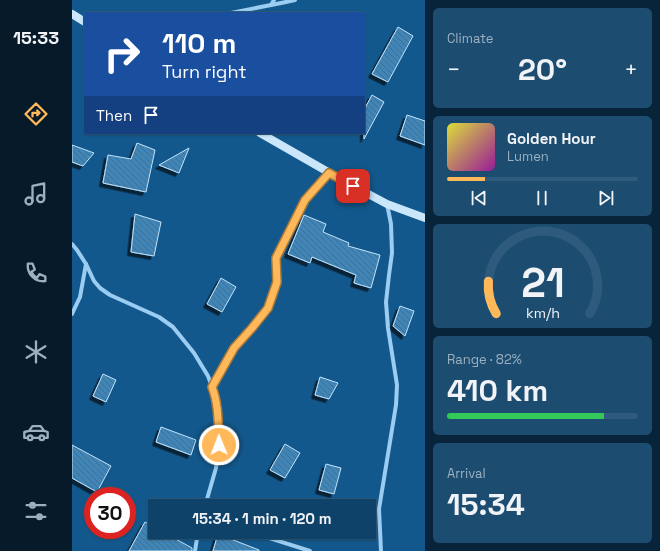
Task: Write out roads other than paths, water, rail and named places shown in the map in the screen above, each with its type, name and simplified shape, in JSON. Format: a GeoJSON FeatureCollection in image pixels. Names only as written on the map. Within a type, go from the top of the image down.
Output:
{"type":"FeatureCollection","features":[{"type":"Feature","properties":{"kind":"street"},"geometry":{"type":"LineString","coordinates":[[271,5],[274,0]]}},
{"type":"Feature","properties":{"kind":"street"},"geometry":{"type":"LineString","coordinates":[[235,12],[295,0]]}},
{"type":"Feature","properties":{"kind":"street"},"geometry":{"type":"LineString","coordinates":[[72,14],[84,21]]}},
{"type":"Feature","properties":{"kind":"street"},"geometry":{"type":"LineString","coordinates":[[262,134],[329,173],[387,204],[425,218]]}},
{"type":"Feature","properties":{"kind":"street"},"geometry":{"type":"LineString","coordinates":[[212,387],[234,348],[268,308],[277,282],[276,258],[305,200],[329,173]]}},
{"type":"Feature","properties":{"kind":"street"},"geometry":{"type":"LineString","coordinates":[[381,551],[379,509],[396,405],[397,385],[388,328],[386,302],[392,253],[391,224],[387,204]]}},
{"type":"Feature","properties":{"kind":"street"},"geometry":{"type":"LineString","coordinates":[[72,244],[78,250],[94,281],[100,288],[116,298],[159,316],[173,328],[194,353],[208,376],[216,397],[219,445],[216,468],[207,499]]}},
{"type":"Feature","properties":{"kind":"street"},"geometry":{"type":"LineString","coordinates":[[72,314],[80,296],[86,264]]}},
{"type":"Feature","properties":{"kind":"street"},"geometry":{"type":"LineString","coordinates":[[195,551],[197,539]]}},
{"type":"Feature","properties":{"kind":"street"},"geometry":{"type":"LineString","coordinates":[[272,539],[310,551]]}}]}
